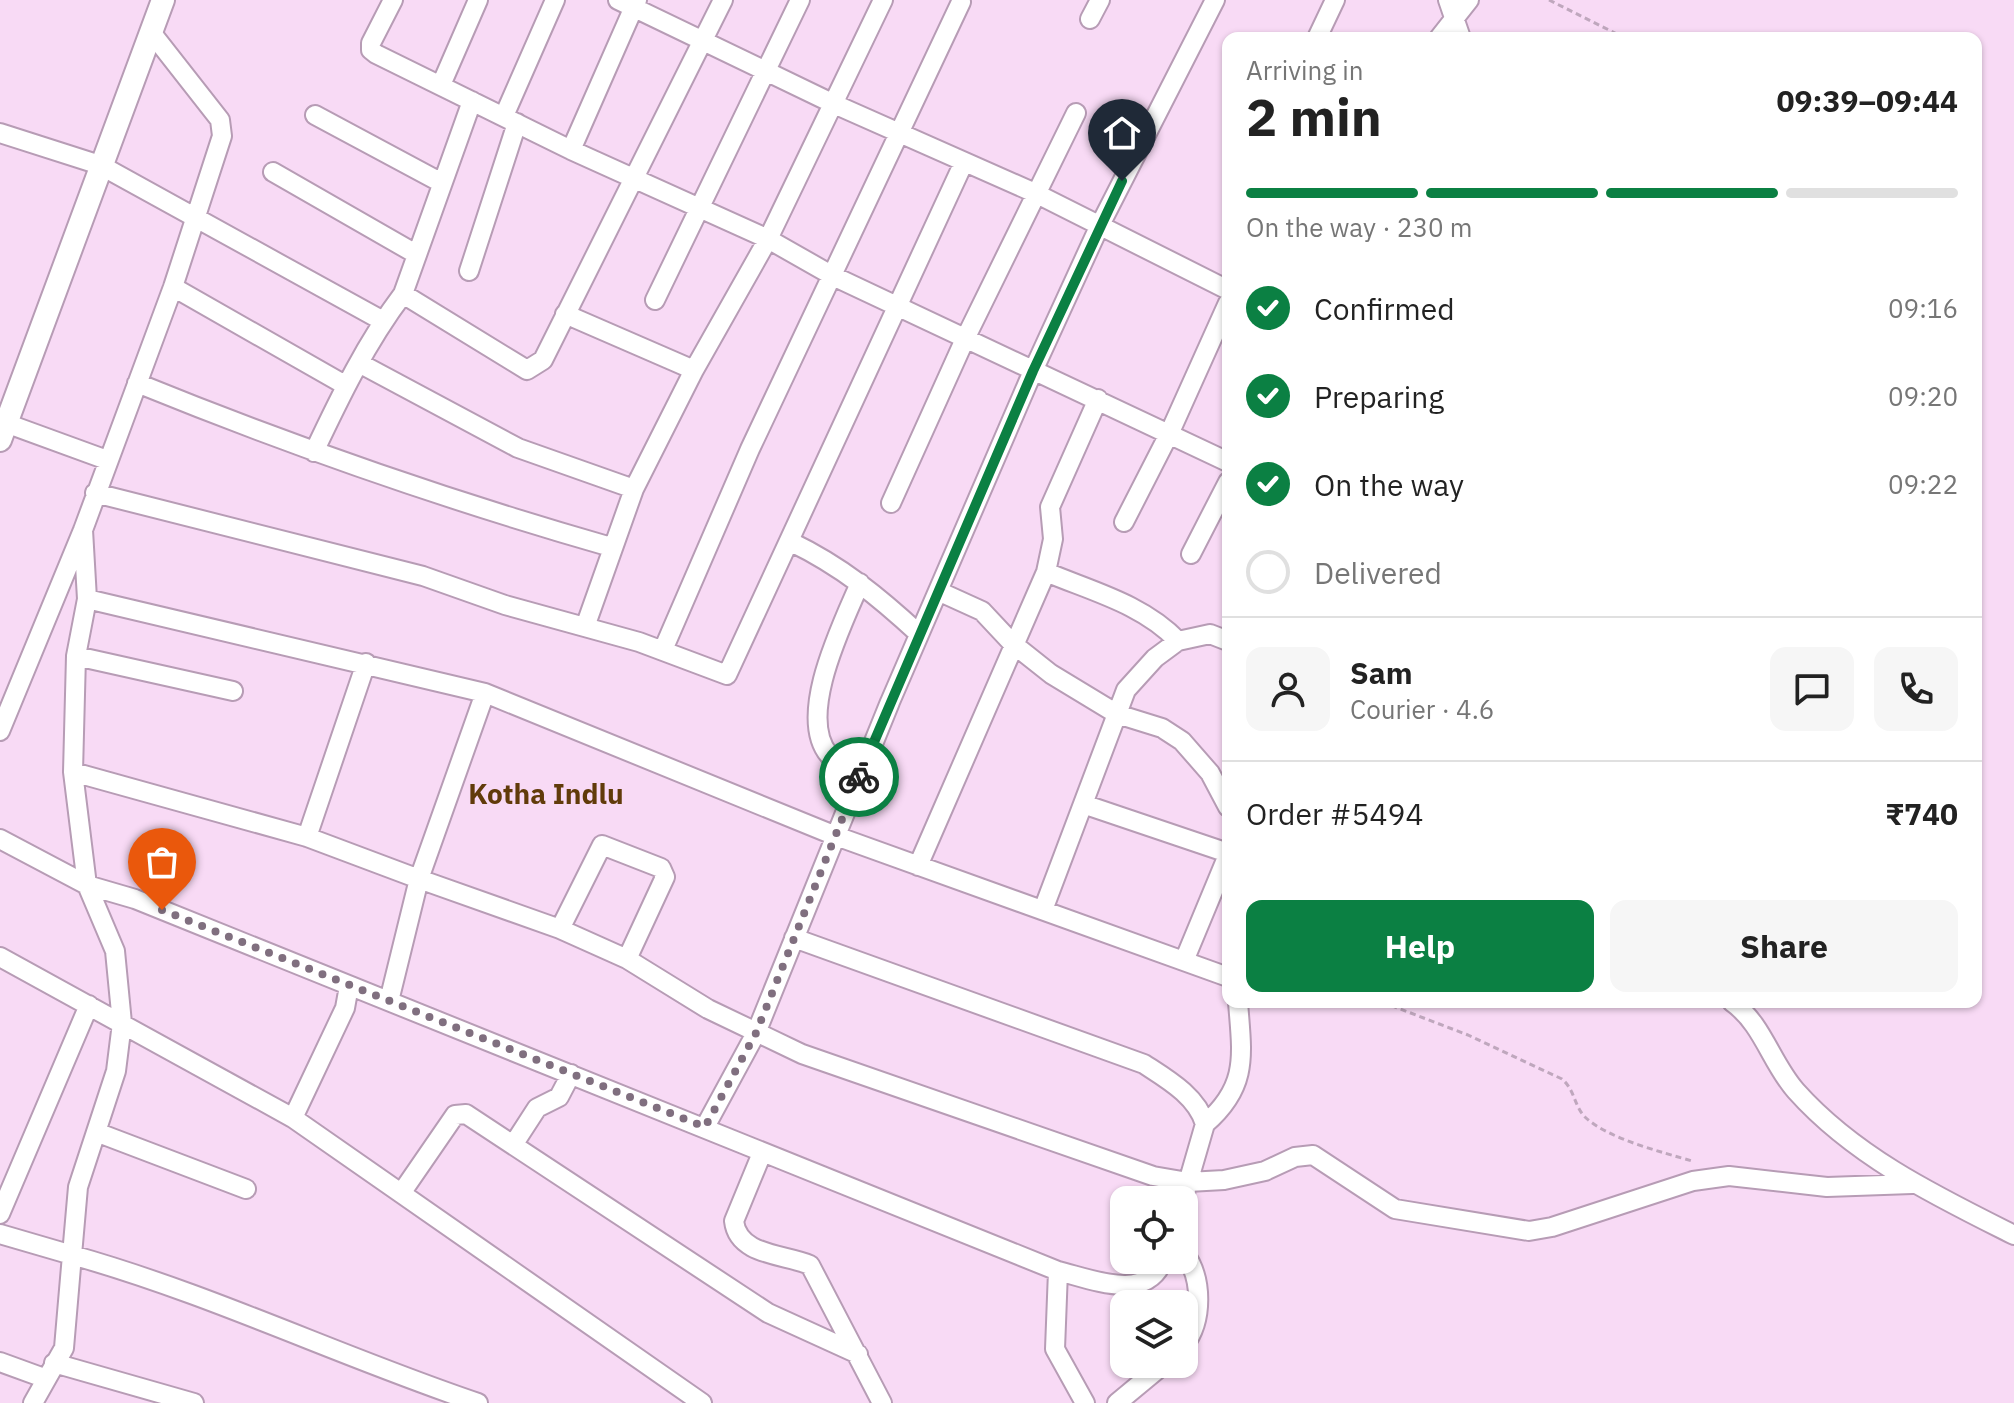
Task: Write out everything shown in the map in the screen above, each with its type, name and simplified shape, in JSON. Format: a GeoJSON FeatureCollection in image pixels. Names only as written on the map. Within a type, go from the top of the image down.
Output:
{"type":"FeatureCollection","features":[{"type":"Feature","properties":{"kind":"street"},"geometry":{"type":"LineString","coordinates":[[107,460],[2,428],[163,0]]}},
{"type":"Feature","properties":{"kind":"street"},"geometry":{"type":"LineString","coordinates":[[393,0],[371,50],[571,150],[768,239],[833,276],[1222,459]]}},
{"type":"Feature","properties":{"kind":"street"},"geometry":{"type":"LineString","coordinates":[[441,85],[478,0]]}},
{"type":"Feature","properties":{"kind":"street"},"geometry":{"type":"LineString","coordinates":[[469,271],[510,120],[555,0]]}},
{"type":"Feature","properties":{"kind":"street"},"geometry":{"type":"LineString","coordinates":[[403,294],[527,370],[535,368],[543,360],[723,0]]}},
{"type":"Feature","properties":{"kind":"street"},"geometry":{"type":"LineString","coordinates":[[655,300],[702,209],[800,0]]}},
{"type":"Feature","properties":{"kind":"street"},"geometry":{"type":"LineString","coordinates":[[585,627],[634,489],[694,370],[768,239],[883,0]]}},
{"type":"Feature","properties":{"kind":"street"},"geometry":{"type":"LineString","coordinates":[[1090,19],[1100,0]]}},
{"type":"Feature","properties":{"kind":"street"},"geometry":{"type":"LineString","coordinates":[[705,1127],[756,1033],[919,634],[1033,371],[1099,227],[1215,0]]}},
{"type":"Feature","properties":{"kind":"street"},"geometry":{"type":"LineString","coordinates":[[1320,32],[1335,0]]}},
{"type":"Feature","properties":{"kind":"street"},"geometry":{"type":"LineString","coordinates":[[1441,32],[1451,9],[1469,0]]}},
{"type":"Feature","properties":{"kind":"street"},"geometry":{"type":"LineString","coordinates":[[571,150],[630,2],[834,104],[1035,193],[1222,287]]}},
{"type":"Feature","properties":{"kind":"street"},"geometry":{"type":"LineString","coordinates":[[663,650],[750,449],[961,2]]}},
{"type":"Feature","properties":{"kind":"street"},"geometry":{"type":"LineString","coordinates":[[1451,9],[1459,32]]}},
{"type":"Feature","properties":{"kind":"street"},"geometry":{"type":"LineString","coordinates":[[0,731],[83,530],[173,287],[223,128],[151,32]]}},
{"type":"Feature","properties":{"kind":"street"},"geometry":{"type":"LineString","coordinates":[[314,452],[345,385],[403,294],[440,182],[472,101]]}},
{"type":"Feature","properties":{"kind":"street"},"geometry":{"type":"LineString","coordinates":[[891,503],[965,339],[1076,113]]}},
{"type":"Feature","properties":{"kind":"street"},"geometry":{"type":"LineString","coordinates":[[315,115],[440,182]]}},
{"type":"Feature","properties":{"kind":"street"},"geometry":{"type":"LineString","coordinates":[[0,133],[100,165],[383,321]]}},
{"type":"Feature","properties":{"kind":"street"},"geometry":{"type":"LineString","coordinates":[[95,493],[423,576],[505,605],[663,650],[722,676],[732,672],[964,162]]}},
{"type":"Feature","properties":{"kind":"street"},"geometry":{"type":"LineString","coordinates":[[273,172],[416,254]]}},
{"type":"Feature","properties":{"kind":"street"},"geometry":{"type":"LineString","coordinates":[[173,287],[345,385]]}},
{"type":"Feature","properties":{"kind":"street"},"geometry":{"type":"LineString","coordinates":[[565,314],[694,370]]}},
{"type":"Feature","properties":{"kind":"street"},"geometry":{"type":"LineString","coordinates":[[1124,522],[1170,432],[1222,316]]}},
{"type":"Feature","properties":{"kind":"street"},"geometry":{"type":"LineString","coordinates":[[359,363],[518,448],[634,489]]}},
{"type":"Feature","properties":{"kind":"street"},"geometry":{"type":"LineString","coordinates":[[137,383],[314,452],[499,515],[611,547]]}},
{"type":"Feature","properties":{"kind":"street"},"geometry":{"type":"LineString","coordinates":[[918,866],[1012,643],[1046,572],[1053,539],[1050,507],[1098,399]]}},
{"type":"Feature","properties":{"kind":"street"},"geometry":{"type":"LineString","coordinates":[[1191,554],[1222,494]]}},
{"type":"Feature","properties":{"kind":"street"},"geometry":{"type":"LineString","coordinates":[[33,1403],[64,1348],[78,1187],[116,1071],[122,1023],[115,951],[87,885],[73,772],[76,656],[87,599],[83,530]]}},
{"type":"Feature","properties":{"kind":"street"},"geometry":{"type":"LineString","coordinates":[[791,542],[834,563],[880,596],[919,634]]}},
{"type":"Feature","properties":{"kind":"street"},"geometry":{"type":"LineString","coordinates":[[1046,572],[1138,610],[1164,627],[1178,641]]}},
{"type":"Feature","properties":{"kind":"street"},"geometry":{"type":"LineString","coordinates":[[859,779],[828,755],[822,741],[819,712],[820,688],[828,655],[860,583]]}},
{"type":"Feature","properties":{"kind":"street"},"geometry":{"type":"LineString","coordinates":[[938,591],[982,611],[1012,643],[1051,674],[1117,714],[1162,728],[1182,741],[1210,773],[1222,796]]}},
{"type":"Feature","properties":{"kind":"street"},"geometry":{"type":"LineString","coordinates":[[87,599],[485,693],[836,836],[1222,975]]}},
{"type":"Feature","properties":{"kind":"street"},"geometry":{"type":"LineString","coordinates":[[1043,910],[1126,690],[1138,674],[1178,641],[1210,634],[1222,639]]}},
{"type":"Feature","properties":{"kind":"street"},"geometry":{"type":"LineString","coordinates":[[76,656],[233,691]]}},
{"type":"Feature","properties":{"kind":"street"},"geometry":{"type":"LineString","coordinates":[[307,837],[366,663]]}},
{"type":"Feature","properties":{"kind":"street"},"geometry":{"type":"LineString","coordinates":[[389,1001],[419,879],[485,693]]}},
{"type":"Feature","properties":{"kind":"street"},"geometry":{"type":"LineString","coordinates":[[73,772],[307,837],[560,929],[627,959],[669,986],[756,1033],[860,1077],[1172,1186]]}},
{"type":"Feature","properties":{"kind":"street"},"geometry":{"type":"LineString","coordinates":[[1083,804],[1222,852]]}},
{"type":"Feature","properties":{"kind":"street"},"geometry":{"type":"LineString","coordinates":[[0,839],[87,885],[135,899],[1058,1271],[1105,1282],[1138,1284],[1150,1280],[1154,1274]]}},
{"type":"Feature","properties":{"kind":"street"},"geometry":{"type":"LineString","coordinates":[[560,929],[602,845],[661,868],[665,877],[627,959]]}},
{"type":"Feature","properties":{"kind":"street"},"geometry":{"type":"LineString","coordinates":[[1184,961],[1222,869]]}},
{"type":"Feature","properties":{"kind":"street"},"geometry":{"type":"LineString","coordinates":[[794,938],[1144,1064],[1192,1101],[1205,1124]]}},
{"type":"Feature","properties":{"kind":"street"},"geometry":{"type":"LineString","coordinates":[[0,957],[293,1118],[402,1192],[535,1290],[702,1403]]}},
{"type":"Feature","properties":{"kind":"street"},"geometry":{"type":"LineString","coordinates":[[293,1118],[345,1008],[349,986]]}},
{"type":"Feature","properties":{"kind":"street"},"geometry":{"type":"LineString","coordinates":[[0,1214],[89,1005]]}},
{"type":"Feature","properties":{"kind":"street"},"geometry":{"type":"LineString","coordinates":[[1186,1186],[1205,1124],[1223,1109],[1241,1071],[1238,1008]]}},
{"type":"Feature","properties":{"kind":"street"},"geometry":{"type":"LineString","coordinates":[[1738,1008],[1751,1020],[1795,1090],[1833,1127],[1912,1184],[2014,1235]]}},
{"type":"Feature","properties":{"kind":"street"},"geometry":{"type":"LineString","coordinates":[[513,1145],[537,1108],[557,1099],[571,1074]]}},
{"type":"Feature","properties":{"kind":"street"},"geometry":{"type":"LineString","coordinates":[[402,1192],[455,1115],[466,1114],[768,1313],[858,1354]]}},
{"type":"Feature","properties":{"kind":"street"},"geometry":{"type":"LineString","coordinates":[[96,1132],[246,1189]]}},
{"type":"Feature","properties":{"kind":"street"},"geometry":{"type":"LineString","coordinates":[[762,1153],[734,1221],[735,1232],[740,1239],[769,1254],[810,1265],[882,1403]]}},
{"type":"Feature","properties":{"kind":"street"},"geometry":{"type":"LineString","coordinates":[[1198,1188],[1245,1176],[1295,1157],[1313,1155],[1395,1209],[1529,1231],[1552,1227],[1693,1181],[1729,1176],[1827,1187],[1912,1184]]}},
{"type":"Feature","properties":{"kind":"street"},"geometry":{"type":"LineString","coordinates":[[0,1234],[148,1276],[409,1380],[478,1403]]}},
{"type":"Feature","properties":{"kind":"street"},"geometry":{"type":"LineString","coordinates":[[1058,1271],[1055,1349],[1085,1403]]}},
{"type":"Feature","properties":{"kind":"street"},"geometry":{"type":"LineString","coordinates":[[0,1362],[194,1403]]}},
{"type":"Feature","properties":{"kind":"street"},"geometry":{"type":"LineString","coordinates":[[1117,1403],[1147,1378]]}},
{"type":"Feature","properties":{"kind":"path"},"geometry":{"type":"LineString","coordinates":[[1549,0],[1613,32]]}},
{"type":"Feature","properties":{"kind":"path"},"geometry":{"type":"LineString","coordinates":[[1398,1008],[1468,1035],[1562,1079],[1572,1088],[1582,1114],[1589,1120],[1645,1147],[1698,1163]]}},
{"type":"Feature","properties":{"kind":"way so far"},"geometry":{"type":"LineString","coordinates":[[162,910],[705,1127],[756,1033],[859,777]]}},
{"type":"Feature","properties":{"kind":"district","name":"Kotha Indlu"},"geometry":{"type":"Point","coordinates":[546,794]}},
{"type":"Feature","properties":{"kind":"route"},"geometry":{"type":"LineString","coordinates":[[859,777],[1033,371],[1122,181]]}}]}
